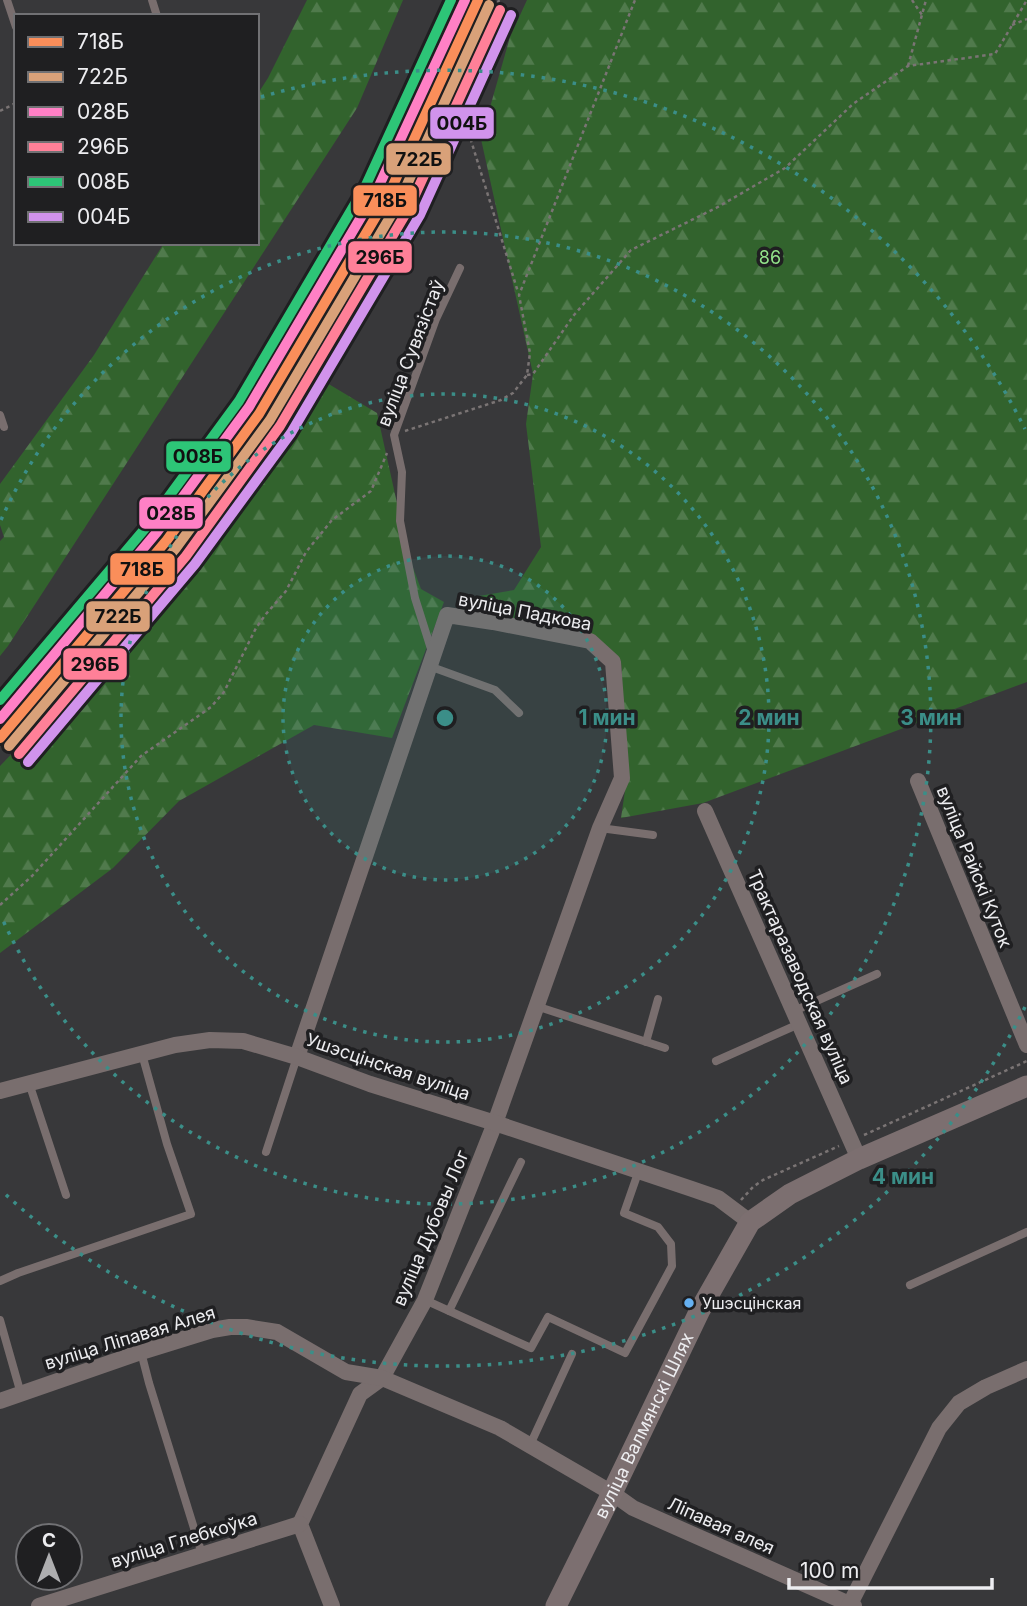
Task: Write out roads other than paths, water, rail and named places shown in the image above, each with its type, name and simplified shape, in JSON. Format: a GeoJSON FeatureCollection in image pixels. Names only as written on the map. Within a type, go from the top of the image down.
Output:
{"type":"FeatureCollection","features":[{"type":"Feature","properties":{"kind":"street","name":"вуліца Падкова"},"geometry":{"type":"LineString","coordinates":[[296,1057],[447,615],[590,641],[613,662],[621,778],[600,828],[495,1123]]}},
{"type":"Feature","properties":{"kind":"street","name":"вуліца Райскі Куток"},"geometry":{"type":"LineString","coordinates":[[918,781],[1027,1045]]}},
{"type":"Feature","properties":{"kind":"street","name":"Трактаразаводская вуліца"},"geometry":{"type":"LineString","coordinates":[[705,811],[855,1150]]}},
{"type":"Feature","properties":{"kind":"street","name":"Ушэсцінская вуліца"},"geometry":{"type":"LineString","coordinates":[[0,1091],[174,1045],[243,1041],[718,1198],[750,1222]]}},
{"type":"Feature","properties":{"kind":"street","name":"вуліца Валмянскі Шлях"},"geometry":{"type":"LineString","coordinates":[[556,1606],[700,1310],[750,1222],[855,1150],[1027,1086]]}},
{"type":"Feature","properties":{"kind":"street","name":"вуліца Дубовы Лог"},"geometry":{"type":"LineString","coordinates":[[300,1524],[360,1394],[382,1378],[425,1300],[495,1123]]}},
{"type":"Feature","properties":{"kind":"street","name":"вуліца Ліпавая Алея"},"geometry":{"type":"LineString","coordinates":[[0,1401],[212,1330],[246,1327],[277,1332],[346,1372],[382,1378],[500,1428],[612,1493]]}},
{"type":"Feature","properties":{"kind":"street"},"geometry":{"type":"LineString","coordinates":[[851,1605],[939,1428],[959,1403],[986,1387],[1027,1369]]}},
{"type":"Feature","properties":{"kind":"street","name":"Ліпавая алея"},"geometry":{"type":"LineString","coordinates":[[612,1493],[633,1508],[851,1605]]}},
{"type":"Feature","properties":{"kind":"street","name":"вуліца Глебкоўка"},"geometry":{"type":"LineString","coordinates":[[39,1606],[300,1524]]}},
{"type":"Feature","properties":{"kind":"street"},"geometry":{"type":"LineString","coordinates":[[300,1524],[332,1606]]}},
{"type":"Feature","properties":{"kind":"lane"},"geometry":{"type":"LineString","coordinates":[[7,0],[14,21]]}},
{"type":"Feature","properties":{"kind":"lane","name":"вуліца Сувязістаў"},"geometry":{"type":"LineString","coordinates":[[431,661],[400,521],[402,472],[394,435],[436,319],[460,268]]}},
{"type":"Feature","properties":{"kind":"lane"},"geometry":{"type":"LineString","coordinates":[[0,415],[4,427]]}},
{"type":"Feature","properties":{"kind":"lane"},"geometry":{"type":"LineString","coordinates":[[431,661],[495,690],[519,713]]}},
{"type":"Feature","properties":{"kind":"lane"},"geometry":{"type":"LineString","coordinates":[[600,828],[653,835]]}},
{"type":"Feature","properties":{"kind":"lane"},"geometry":{"type":"LineString","coordinates":[[716,1061],[877,974]]}},
{"type":"Feature","properties":{"kind":"lane"},"geometry":{"type":"LineString","coordinates":[[646,1042],[658,999]]}},
{"type":"Feature","properties":{"kind":"lane"},"geometry":{"type":"LineString","coordinates":[[536,1006],[665,1048]]}},
{"type":"Feature","properties":{"kind":"lane"},"geometry":{"type":"LineString","coordinates":[[0,1281],[191,1214],[167,1144],[142,1054]]}},
{"type":"Feature","properties":{"kind":"lane"},"geometry":{"type":"LineString","coordinates":[[266,1152],[296,1057]]}},
{"type":"Feature","properties":{"kind":"lane"},"geometry":{"type":"LineString","coordinates":[[29,1083],[66,1195]]}},
{"type":"Feature","properties":{"kind":"lane"},"geometry":{"type":"LineString","coordinates":[[449,1311],[522,1162]]}},
{"type":"Feature","properties":{"kind":"lane"},"geometry":{"type":"LineString","coordinates":[[425,1300],[531,1349],[548,1317],[625,1353],[672,1266],[671,1244],[657,1227],[624,1213],[639,1170]]}},
{"type":"Feature","properties":{"kind":"lane"},"geometry":{"type":"LineString","coordinates":[[910,1285],[1027,1233]]}},
{"type":"Feature","properties":{"kind":"lane"},"geometry":{"type":"LineString","coordinates":[[0,1320],[21,1394]]}},
{"type":"Feature","properties":{"kind":"lane"},"geometry":{"type":"LineString","coordinates":[[141,1352],[202,1554]]}},
{"type":"Feature","properties":{"kind":"lane"},"geometry":{"type":"LineString","coordinates":[[530,1445],[572,1354]]}},
{"type":"Feature","properties":{"kind":"place","name":"Ушэсцінская"},"geometry":{"type":"Point","coordinates":[689,1303]}},
{"type":"Feature","properties":{"kind":"park label","name":"86"},"geometry":{"type":"Point","coordinates":[770,258]}}]}
